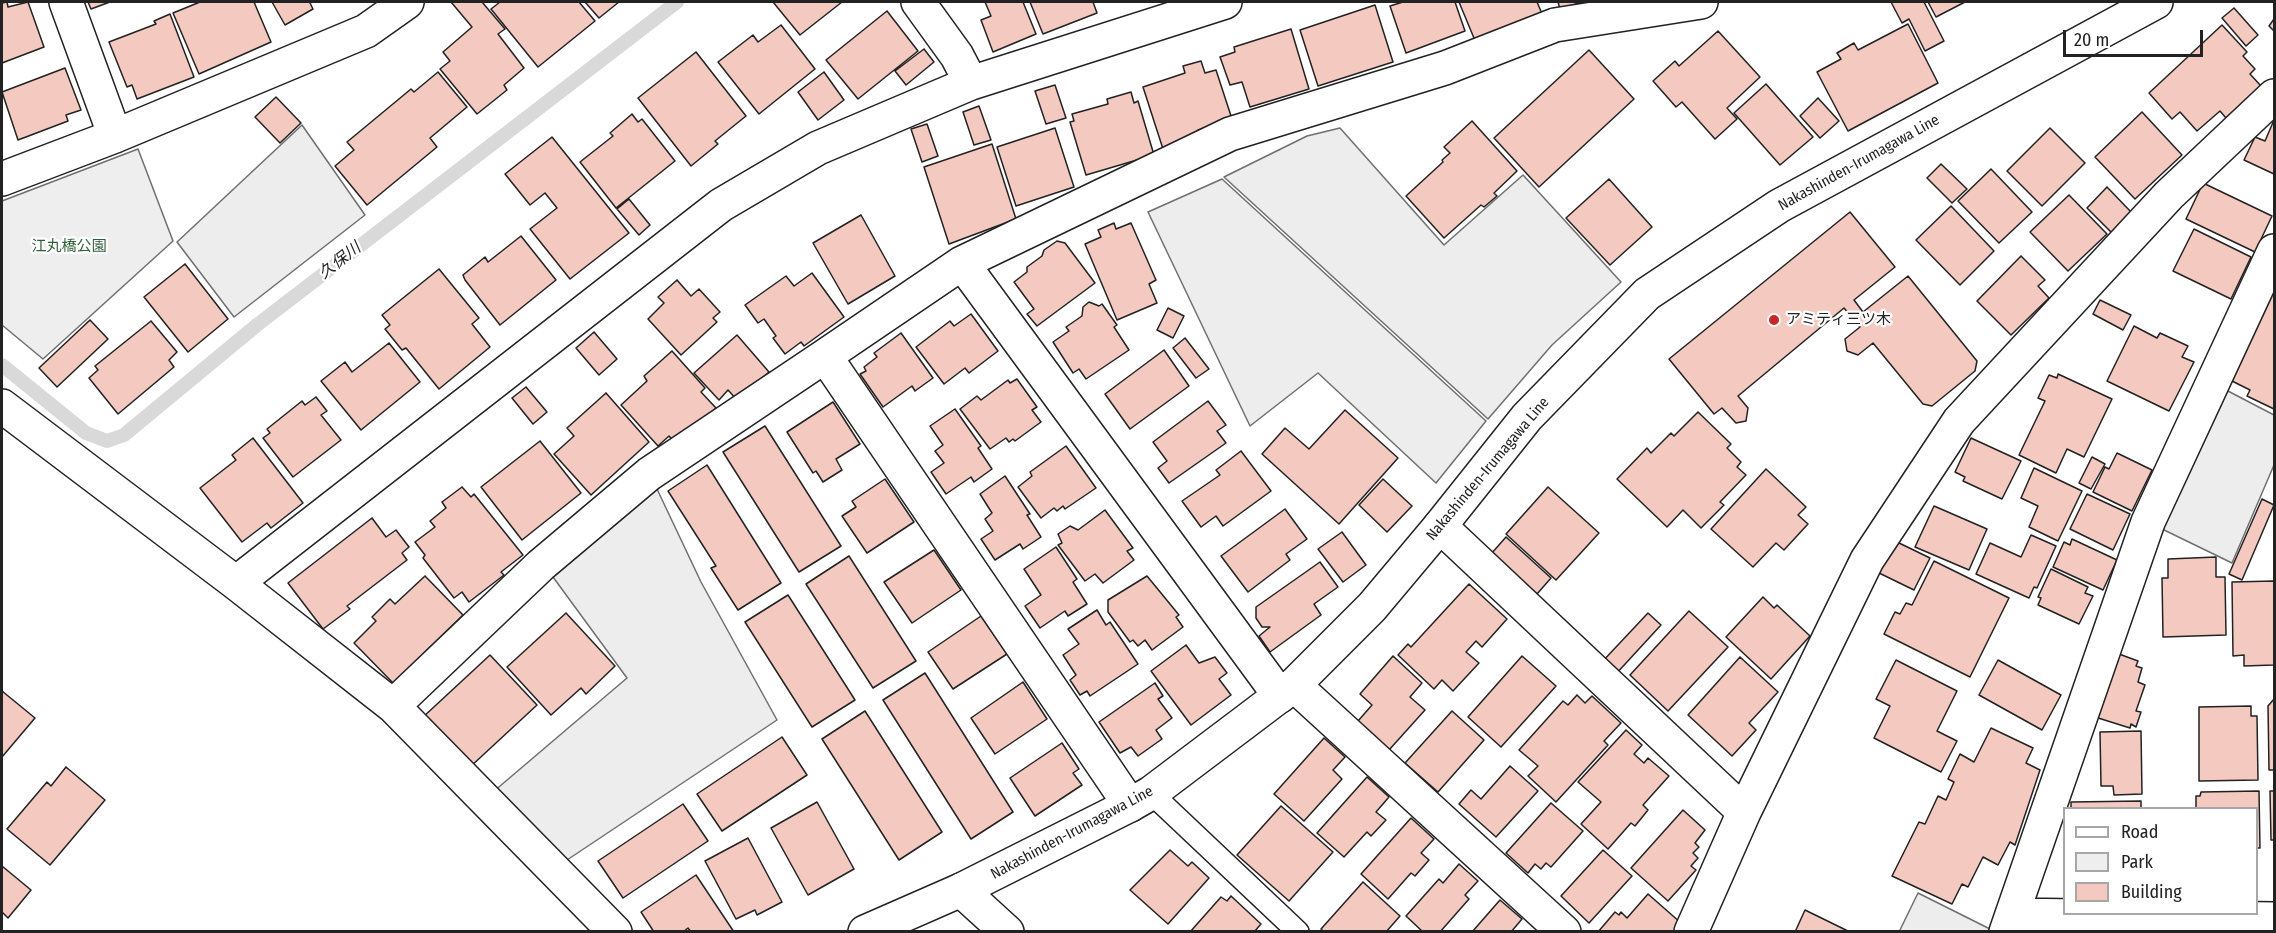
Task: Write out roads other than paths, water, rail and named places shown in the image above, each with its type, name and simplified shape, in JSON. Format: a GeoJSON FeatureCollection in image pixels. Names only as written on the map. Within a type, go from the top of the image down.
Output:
{"type":"FeatureCollection","features":[{"type":"Feature","properties":{"kind":"street"},"geometry":{"type":"LineString","coordinates":[[66,2],[115,136]]}},
{"type":"Feature","properties":{"kind":"street"},"geometry":{"type":"LineString","coordinates":[[2,179],[115,136],[366,31],[407,2]]}},
{"type":"Feature","properties":{"kind":"street"},"geometry":{"type":"LineString","coordinates":[[919,2],[957,56],[971,83]]}},
{"type":"Feature","properties":{"kind":"street"},"geometry":{"type":"LineString","coordinates":[[236,584],[721,205],[818,148],[971,83],[1225,2]]}},
{"type":"Feature","properties":{"kind":"street"},"geometry":{"type":"LineString","coordinates":[[393,706],[541,565],[649,474],[962,263],[1230,134],[1445,68],[1555,25],[1701,2]]}},
{"type":"Feature","properties":{"kind":"street","name":"Nakashinden-Irumagawa Line"},"geometry":{"type":"LineString","coordinates":[[864,932],[961,890],[1141,799],[1287,691],[1371,607],[1440,526],[1527,417],[1647,294],[1779,206],[2156,2]]}},
{"type":"Feature","properties":{"kind":"street"},"geometry":{"type":"LineString","coordinates":[[1690,932],[1744,812],[1867,560],[1959,421],[2169,195],[2274,96]]}},
{"type":"Feature","properties":{"kind":"street"},"geometry":{"type":"LineString","coordinates":[[2274,251],[2148,522],[2009,923],[2274,919]]}},
{"type":"Feature","properties":{"kind":"street"},"geometry":{"type":"LineString","coordinates":[[962,263],[1287,691],[1564,932]]}},
{"type":"Feature","properties":{"kind":"street"},"geometry":{"type":"LineString","coordinates":[[825,356],[1141,799]]}},
{"type":"Feature","properties":{"kind":"street"},"geometry":{"type":"LineString","coordinates":[[2,406],[393,706],[615,932]]}},
{"type":"Feature","properties":{"kind":"street"},"geometry":{"type":"LineString","coordinates":[[1440,526],[1744,812]]}},
{"type":"Feature","properties":{"kind":"street"},"geometry":{"type":"LineString","coordinates":[[961,890],[1007,932]]}},
{"type":"Feature","properties":{"kind":"lane"},"geometry":{"type":"LineString","coordinates":[[1141,799],[1299,932]]}},
{"type":"Feature","properties":{"kind":"waterway","name":"久保川"},"geometry":{"type":"LineString","coordinates":[[2,365],[86,433],[107,441],[124,435],[257,325],[677,2]]}},
{"type":"Feature","properties":{"kind":"place","name":"アミティ三ツ木"},"geometry":{"type":"Point","coordinates":[1774,320]}},
{"type":"Feature","properties":{"kind":"park label","name":"江丸橋公園"},"geometry":{"type":"Point","coordinates":[69,247]}}]}
